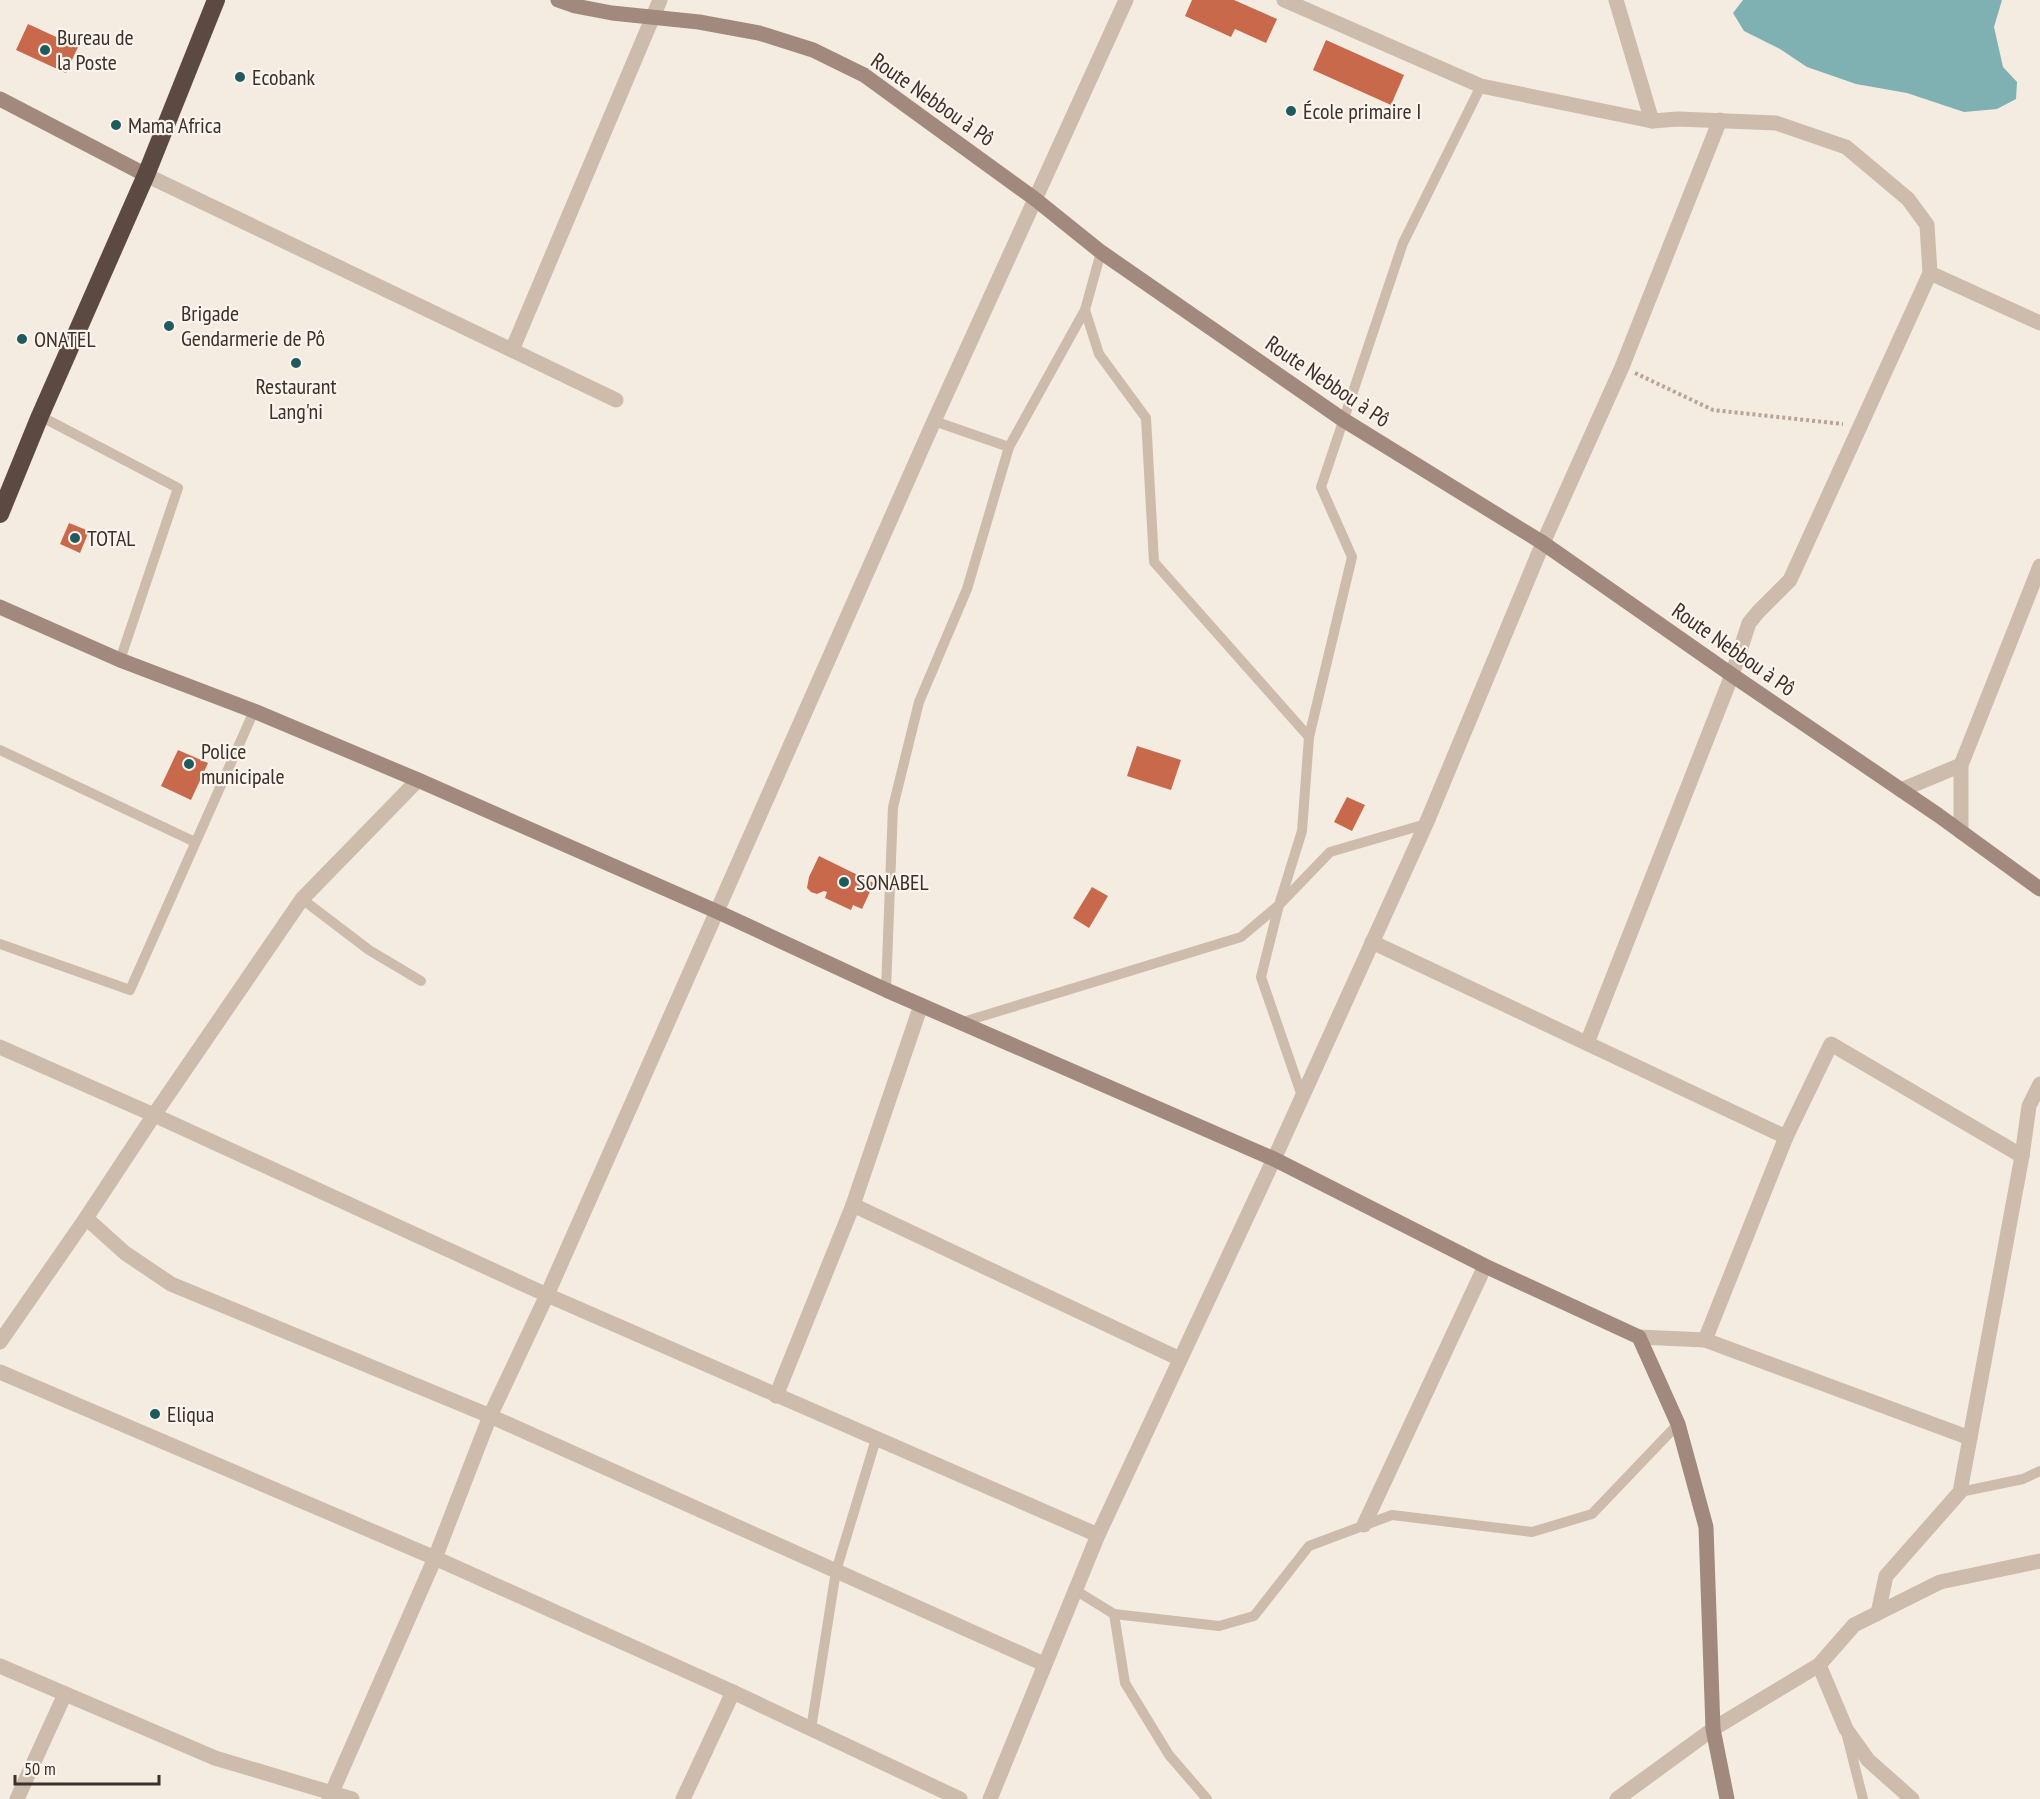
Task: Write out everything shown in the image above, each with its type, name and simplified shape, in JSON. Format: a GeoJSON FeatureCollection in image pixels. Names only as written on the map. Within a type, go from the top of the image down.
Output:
{"type":"FeatureCollection","features":[{"type":"Feature","properties":{"kind":"highway"},"geometry":{"type":"LineString","coordinates":[[0,514],[40,416],[146,175],[216,0]]}},
{"type":"Feature","properties":{"kind":"street","name":"Route Nebbou à Pô"},"geometry":{"type":"LineString","coordinates":[[558,0],[612,14],[699,22],[759,33],[813,50],[864,75],[1035,199],[1101,252],[1342,419],[1543,543],[1901,790],[2040,889]]}},
{"type":"Feature","properties":{"kind":"street"},"geometry":{"type":"LineString","coordinates":[[512,350],[660,0]]}},
{"type":"Feature","properties":{"kind":"street"},"geometry":{"type":"LineString","coordinates":[[330,1796],[435,1558],[490,1416],[547,1295],[718,912],[934,421],[1126,0]]}},
{"type":"Feature","properties":{"kind":"street"},"geometry":{"type":"LineString","coordinates":[[1284,0],[1481,86],[1652,121],[1678,118],[1776,123],[1846,147],[1908,199],[1927,225],[1930,273],[1790,580],[1749,623],[1732,675],[1587,1043]]}},
{"type":"Feature","properties":{"kind":"street"},"geometry":{"type":"LineString","coordinates":[[1616,0],[1652,121]]}},
{"type":"Feature","properties":{"kind":"street"},"geometry":{"type":"LineString","coordinates":[[0,99],[146,175],[616,400]]}},
{"type":"Feature","properties":{"kind":"street"},"geometry":{"type":"LineString","coordinates":[[990,1799],[1098,1535],[1274,1159],[1426,824],[1543,543],[1622,367],[1720,120]]}},
{"type":"Feature","properties":{"kind":"street"},"geometry":{"type":"LineString","coordinates":[[1930,273],[2040,323]]}},
{"type":"Feature","properties":{"kind":"street"},"geometry":{"type":"LineString","coordinates":[[1961,832],[1961,765],[2040,566]]}},
{"type":"Feature","properties":{"kind":"street"},"geometry":{"type":"LineString","coordinates":[[0,607],[120,660],[254,711],[418,780],[718,912],[886,990],[1274,1159],[1485,1266],[1639,1337],[1705,1340],[1971,1438]]}},
{"type":"Feature","properties":{"kind":"street"},"geometry":{"type":"LineString","coordinates":[[1901,790],[1961,765]]}},
{"type":"Feature","properties":{"kind":"street"},"geometry":{"type":"LineString","coordinates":[[0,1342],[302,899],[418,780]]}},
{"type":"Feature","properties":{"kind":"street"},"geometry":{"type":"LineString","coordinates":[[1372,942],[1786,1137]]}},
{"type":"Feature","properties":{"kind":"street"},"geometry":{"type":"LineString","coordinates":[[776,1396],[853,1205],[921,1005]]}},
{"type":"Feature","properties":{"kind":"street"},"geometry":{"type":"LineString","coordinates":[[1705,1340],[1786,1137],[1831,1044],[2022,1155]]}},
{"type":"Feature","properties":{"kind":"street"},"geometry":{"type":"LineString","coordinates":[[0,1047],[547,1295],[1098,1535]]}},
{"type":"Feature","properties":{"kind":"street"},"geometry":{"type":"LineString","coordinates":[[1878,1613],[1886,1576],[1960,1492],[2029,1106],[2040,1084]]}},
{"type":"Feature","properties":{"kind":"street"},"geometry":{"type":"LineString","coordinates":[[853,1205],[1180,1359]]}},
{"type":"Feature","properties":{"kind":"street"},"geometry":{"type":"LineString","coordinates":[[86,1218],[124,1253],[171,1284],[490,1416],[1044,1664]]}},
{"type":"Feature","properties":{"kind":"street"},"geometry":{"type":"LineString","coordinates":[[1364,1526],[1485,1266]]}},
{"type":"Feature","properties":{"kind":"street"},"geometry":{"type":"LineString","coordinates":[[1639,1337],[1678,1424],[1706,1527],[1713,1729],[1726,1799]]}},
{"type":"Feature","properties":{"kind":"street"},"geometry":{"type":"LineString","coordinates":[[0,1372],[435,1558],[733,1692],[960,1799]]}},
{"type":"Feature","properties":{"kind":"street"},"geometry":{"type":"LineString","coordinates":[[1617,1799],[1713,1729],[1819,1665],[1854,1625],[1940,1582],[2040,1561]]}},
{"type":"Feature","properties":{"kind":"street"},"geometry":{"type":"LineString","coordinates":[[1819,1665],[1846,1730],[1868,1760],[1912,1799]]}},
{"type":"Feature","properties":{"kind":"street"},"geometry":{"type":"LineString","coordinates":[[0,1666],[215,1758],[330,1796],[352,1799]]}},
{"type":"Feature","properties":{"kind":"street"},"geometry":{"type":"LineString","coordinates":[[683,1799],[733,1692]]}},
{"type":"Feature","properties":{"kind":"street"},"geometry":{"type":"LineString","coordinates":[[17,1799],[65,1694]]}},
{"type":"Feature","properties":{"kind":"lane"},"geometry":{"type":"LineString","coordinates":[[1302,1096],[1261,977],[1279,905],[1302,831],[1309,737],[1352,557],[1321,487],[1402,243],[1481,86]]}},
{"type":"Feature","properties":{"kind":"lane"},"geometry":{"type":"LineString","coordinates":[[886,990],[893,807],[920,702],[967,589],[1008,447],[1085,310],[1101,252]]}},
{"type":"Feature","properties":{"kind":"lane"},"geometry":{"type":"LineString","coordinates":[[1085,310],[1099,354],[1146,418],[1154,562],[1309,737]]}},
{"type":"Feature","properties":{"kind":"lane"},"geometry":{"type":"LineString","coordinates":[[40,416],[178,488],[120,660]]}},
{"type":"Feature","properties":{"kind":"lane"},"geometry":{"type":"LineString","coordinates":[[934,421],[1008,447]]}},
{"type":"Feature","properties":{"kind":"lane"},"geometry":{"type":"LineString","coordinates":[[0,944],[130,990],[254,711]]}},
{"type":"Feature","properties":{"kind":"lane"},"geometry":{"type":"LineString","coordinates":[[0,750],[195,842]]}},
{"type":"Feature","properties":{"kind":"lane"},"geometry":{"type":"LineString","coordinates":[[963,1022],[1241,937],[1279,905],[1330,852],[1426,824]]}},
{"type":"Feature","properties":{"kind":"lane"},"geometry":{"type":"LineString","coordinates":[[302,899],[369,950],[421,981]]}},
{"type":"Feature","properties":{"kind":"lane"},"geometry":{"type":"LineString","coordinates":[[1075,1590],[1114,1614],[1219,1626],[1254,1616],[1309,1546],[1392,1515],[1532,1533],[1592,1514],[1678,1424]]}},
{"type":"Feature","properties":{"kind":"lane"},"geometry":{"type":"LineString","coordinates":[[811,1729],[836,1571],[876,1439]]}},
{"type":"Feature","properties":{"kind":"lane"},"geometry":{"type":"LineString","coordinates":[[1960,1492],[2023,1479],[2040,1471]]}},
{"type":"Feature","properties":{"kind":"lane"},"geometry":{"type":"LineString","coordinates":[[1114,1614],[1125,1683],[1169,1755],[1207,1799]]}},
{"type":"Feature","properties":{"kind":"lane"},"geometry":{"type":"LineString","coordinates":[[1846,1730],[1863,1799]]}},
{"type":"Feature","properties":{"kind":"path"},"geometry":{"type":"LineString","coordinates":[[1622,367],[1713,410],[1859,426]]}},
{"type":"Feature","properties":{"kind":"water"},"geometry":{"type":"Polygon","coordinates":[[[1743,0],[2002,0],[1994,27],[2003,67],[2017,82],[2016,99],[1997,109],[1964,112],[1907,93],[1856,84],[1807,67],[1780,49],[1744,31],[1733,13],[1743,0]]]}},
{"type":"Feature","properties":{"kind":"building"},"geometry":{"type":"Polygon","coordinates":[[[1192,0],[1234,0],[1277,19],[1266,43],[1235,29],[1231,37],[1185,16],[1192,0]]]}},
{"type":"Feature","properties":{"kind":"building"},"geometry":{"type":"Polygon","coordinates":[[[28,24],[78,47],[66,73],[16,50],[28,24]]]}},
{"type":"Feature","properties":{"kind":"building"},"geometry":{"type":"Polygon","coordinates":[[[1326,40],[1404,75],[1391,105],[1313,70],[1326,40]]]}},
{"type":"Feature","properties":{"kind":"building"},"geometry":{"type":"Polygon","coordinates":[[[69,523],[89,531],[80,553],[60,544],[69,523]]]}},
{"type":"Feature","properties":{"kind":"building"},"geometry":{"type":"Polygon","coordinates":[[[1137,746],[1181,760],[1171,790],[1127,776],[1137,746]]]}},
{"type":"Feature","properties":{"kind":"building"},"geometry":{"type":"Polygon","coordinates":[[[178,750],[208,763],[191,800],[161,786],[178,750]]]}},
{"type":"Feature","properties":{"kind":"building"},"geometry":{"type":"Polygon","coordinates":[[[1347,797],[1365,805],[1352,831],[1334,822],[1347,797]]]}},
{"type":"Feature","properties":{"kind":"building"},"geometry":{"type":"Polygon","coordinates":[[[819,856],[874,883],[862,909],[853,905],[851,910],[825,898],[827,892],[817,894],[807,888],[809,877],[819,856]]]}},
{"type":"Feature","properties":{"kind":"building"},"geometry":{"type":"Polygon","coordinates":[[[1092,887],[1108,896],[1089,928],[1073,918],[1092,887]]]}},
{"type":"Feature","properties":{"kind":"place","name":"Bureau de la Poste"},"geometry":{"type":"Point","coordinates":[45,50]}},
{"type":"Feature","properties":{"kind":"place","name":"Ecobank"},"geometry":{"type":"Point","coordinates":[240,77]}},
{"type":"Feature","properties":{"kind":"place","name":"École primaire I"},"geometry":{"type":"Point","coordinates":[1291,111]}},
{"type":"Feature","properties":{"kind":"place","name":"Mama Africa"},"geometry":{"type":"Point","coordinates":[116,125]}},
{"type":"Feature","properties":{"kind":"place","name":"Brigade Gendarmerie de Pô"},"geometry":{"type":"Point","coordinates":[169,326]}},
{"type":"Feature","properties":{"kind":"place","name":"ONATEL"},"geometry":{"type":"Point","coordinates":[22,339]}},
{"type":"Feature","properties":{"kind":"place","name":"Restaurant Lang'ni"},"geometry":{"type":"Point","coordinates":[296,363]}},
{"type":"Feature","properties":{"kind":"place","name":"TOTAL"},"geometry":{"type":"Point","coordinates":[75,538]}},
{"type":"Feature","properties":{"kind":"place","name":"Police municipale"},"geometry":{"type":"Point","coordinates":[189,764]}},
{"type":"Feature","properties":{"kind":"place","name":"SONABEL"},"geometry":{"type":"Point","coordinates":[844,882]}},
{"type":"Feature","properties":{"kind":"place","name":"Eliqua"},"geometry":{"type":"Point","coordinates":[155,1414]}}]}
